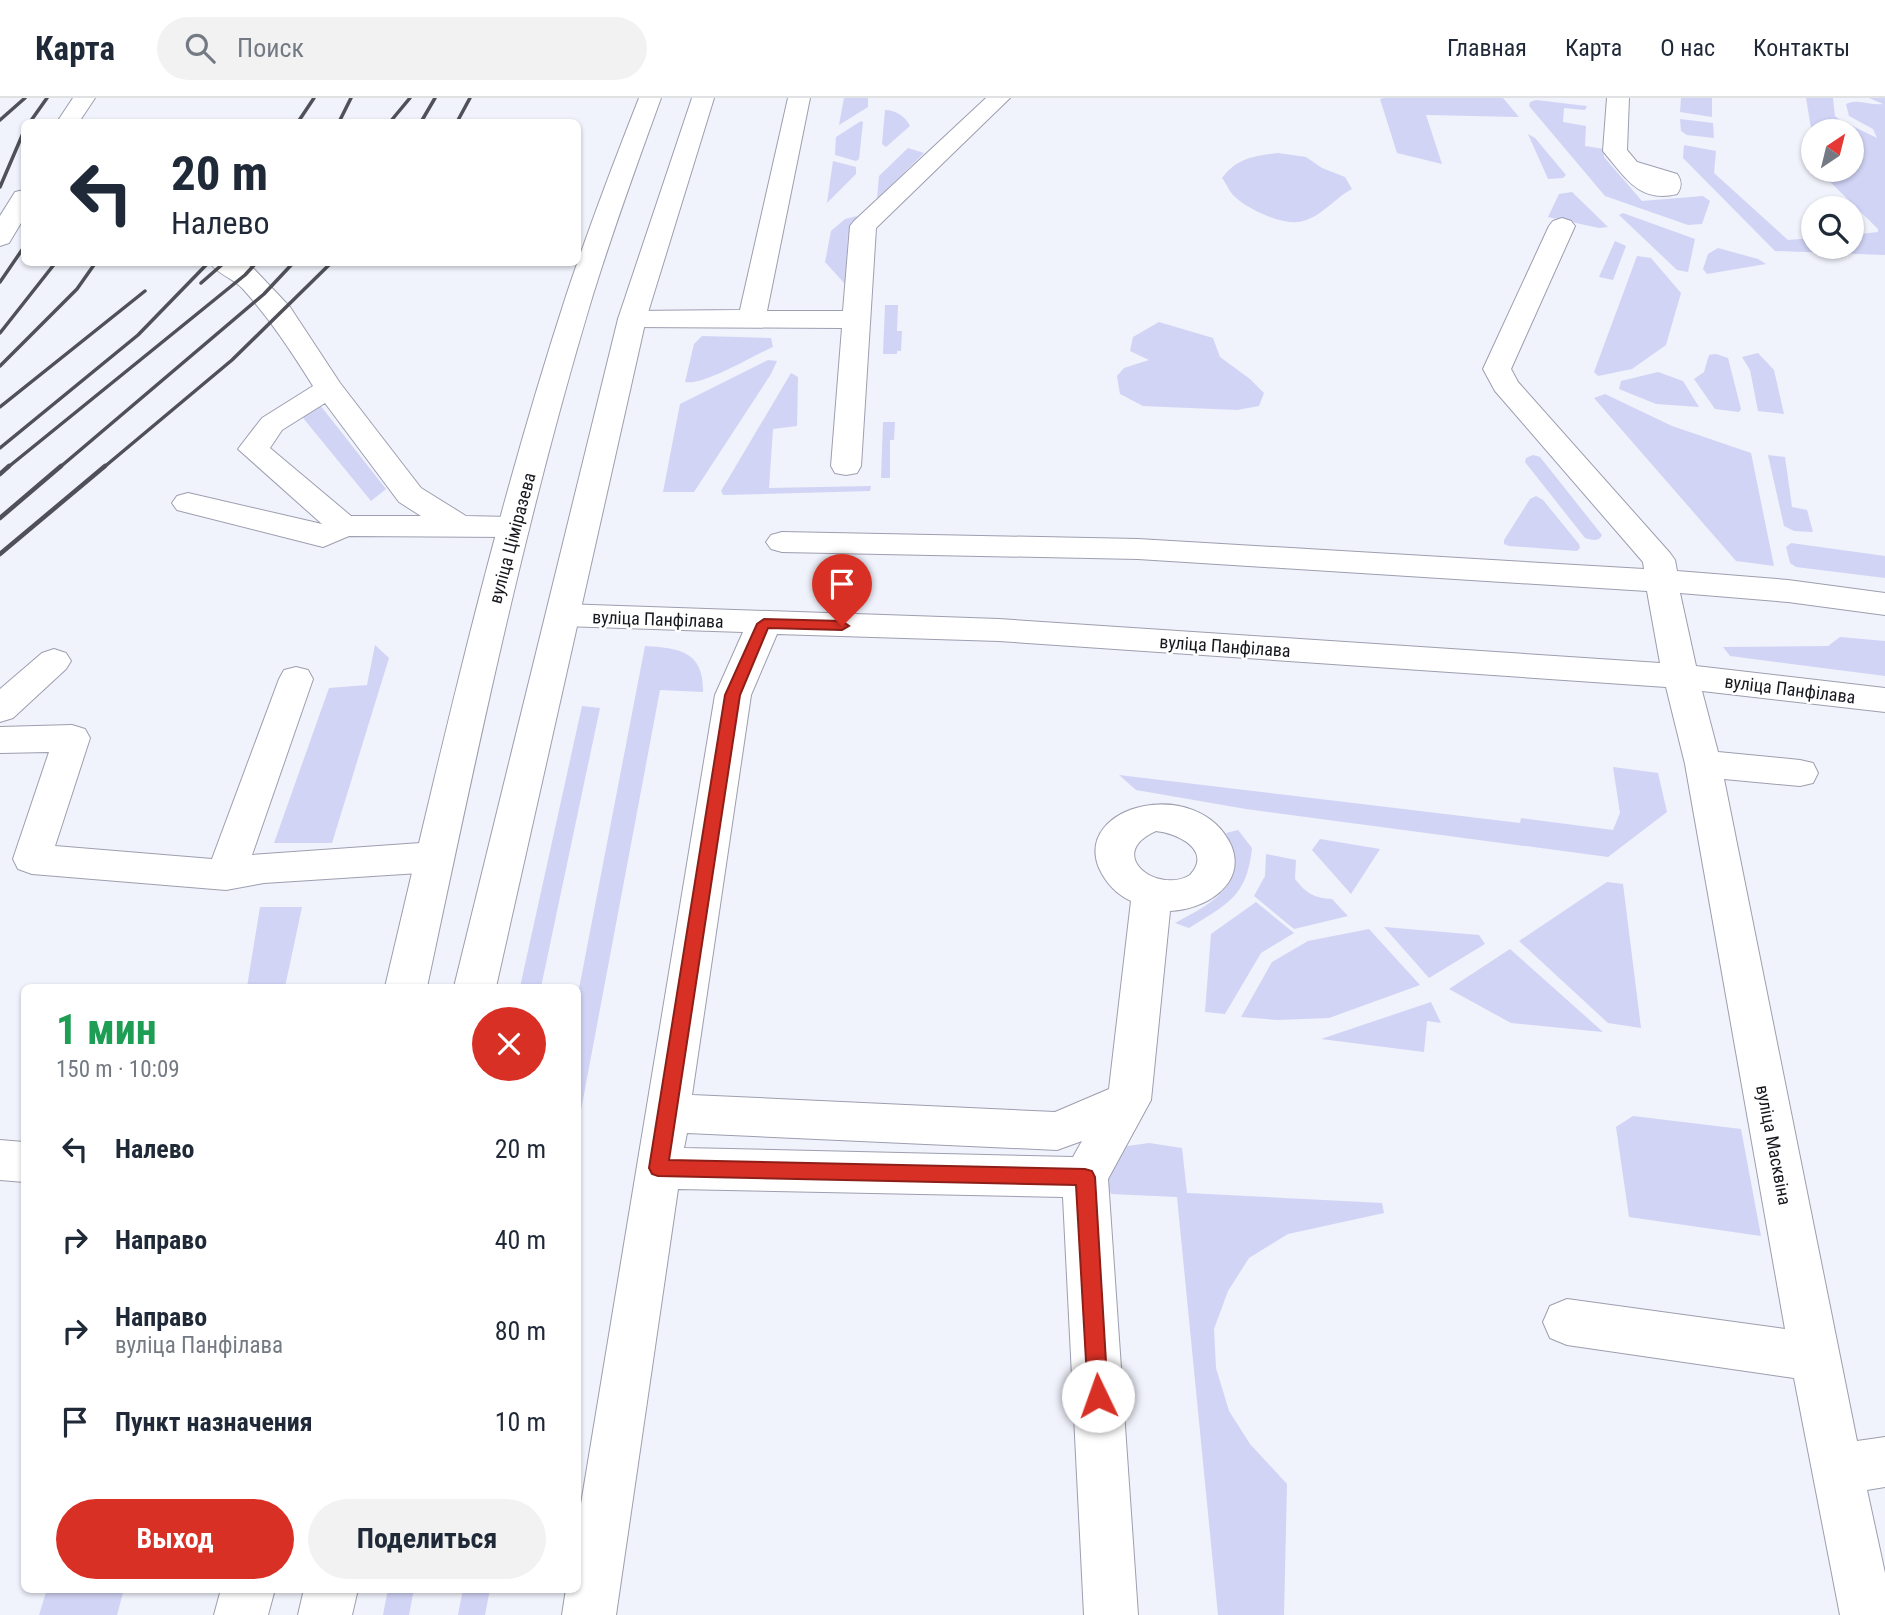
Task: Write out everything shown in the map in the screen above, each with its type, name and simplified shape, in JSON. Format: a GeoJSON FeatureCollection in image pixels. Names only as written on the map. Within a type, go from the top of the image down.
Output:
{"type":"FeatureCollection","features":[{"type":"Feature","properties":{"kind":"main road"},"geometry":{"type":"LineString","coordinates":[[70,119],[84,98]]}},
{"type":"Feature","properties":{"kind":"main road","name":"вуліца Ціміразева"},"geometry":{"type":"LineString","coordinates":[[407,984],[513,527],[571,322],[650,98]]}},
{"type":"Feature","properties":{"kind":"main road"},"geometry":{"type":"LineString","coordinates":[[476,984],[632,319],[703,98]]}},
{"type":"Feature","properties":{"kind":"main road"},"geometry":{"type":"LineString","coordinates":[[752,317],[799,98]]}},
{"type":"Feature","properties":{"kind":"main road"},"geometry":{"type":"LineString","coordinates":[[846,466],[863,226],[999,98]]}},
{"type":"Feature","properties":{"kind":"main road"},"geometry":{"type":"LineString","coordinates":[[1618,98],[1615,151],[1629,167]]}},
{"type":"Feature","properties":{"kind":"main road"},"geometry":{"type":"LineString","coordinates":[[0,238],[21,202]]}},
{"type":"Feature","properties":{"kind":"main road","name":"вуліца Масквіна"},"geometry":{"type":"LineString","coordinates":[[1562,226],[1497,369],[1505,385],[1658,560],[1667,620],[1703,764],[1814,1357],[1867,1615]]}},
{"type":"Feature","properties":{"kind":"main road"},"geometry":{"type":"LineString","coordinates":[[0,244],[21,247]]}},
{"type":"Feature","properties":{"kind":"main road"},"geometry":{"type":"LineString","coordinates":[[229,266],[245,275],[272,304],[330,388],[410,495],[459,526]]}},
{"type":"Feature","properties":{"kind":"main road"},"geometry":{"type":"LineString","coordinates":[[632,319],[856,319]]}},
{"type":"Feature","properties":{"kind":"main road"},"geometry":{"type":"LineString","coordinates":[[330,388],[272,424],[253,449],[343,526]]}},
{"type":"Feature","properties":{"kind":"main road"},"geometry":{"type":"LineString","coordinates":[[188,503],[323,537],[343,526],[513,527]]}},
{"type":"Feature","properties":{"kind":"main road"},"geometry":{"type":"LineString","coordinates":[[782,542],[1138,549],[1663,581],[1788,591],[1885,604]]}},
{"type":"Feature","properties":{"kind":"main road","name":"вуліца Панфілава"},"geometry":{"type":"LineString","coordinates":[[563,615],[999,630],[1681,676],[1885,700]]}},
{"type":"Feature","properties":{"kind":"main road"},"geometry":{"type":"LineString","coordinates":[[589,1615],[733,695],[764,624]]}},
{"type":"Feature","properties":{"kind":"main road"},"geometry":{"type":"LineString","coordinates":[[0,709],[54,661]]}},
{"type":"Feature","properties":{"kind":"main road"},"geometry":{"type":"LineString","coordinates":[[226,874],[296,679]]}},
{"type":"Feature","properties":{"kind":"main road"},"geometry":{"type":"LineString","coordinates":[[0,740],[72,738],[32,859],[226,874],[264,868],[435,857]]}},
{"type":"Feature","properties":{"kind":"main road"},"geometry":{"type":"LineString","coordinates":[[1703,764],[1800,773]]}},
{"type":"Feature","properties":{"kind":"main road"},"geometry":{"type":"LineString","coordinates":[[1111,1615],[1085,1177],[1129,1100],[1152,894]]}},
{"type":"Feature","properties":{"kind":"main road"},"geometry":{"type":"LineString","coordinates":[[666,1113],[1058,1131],[1129,1100]]}},
{"type":"Feature","properties":{"kind":"main road"},"geometry":{"type":"LineString","coordinates":[[0,1160],[21,1161]]}},
{"type":"Feature","properties":{"kind":"main road"},"geometry":{"type":"LineString","coordinates":[[658,1168],[1085,1177]]}},
{"type":"Feature","properties":{"kind":"main road"},"geometry":{"type":"LineString","coordinates":[[1567,1322],[1814,1357]]}},
{"type":"Feature","properties":{"kind":"main road"},"geometry":{"type":"LineString","coordinates":[[1836,1470],[1885,1462]]}},
{"type":"Feature","properties":{"kind":"main road"},"geometry":{"type":"LineString","coordinates":[[241,1615],[247,1593]]}},
{"type":"Feature","properties":{"kind":"main road"},"geometry":{"type":"LineString","coordinates":[[325,1615],[330,1593]]}},
{"type":"Feature","properties":{"kind":"shaded area"},"geometry":{"type":"Polygon","coordinates":[[[844,98],[868,98],[868,107],[839,125],[844,98]]]}},
{"type":"Feature","properties":{"kind":"shaded area"},"geometry":{"type":"Polygon","coordinates":[[[1503,98],[1519,117],[1426,115],[1442,164],[1397,153],[1380,99],[1503,98]]]}},
{"type":"Feature","properties":{"kind":"shaded area"},"geometry":{"type":"Polygon","coordinates":[[[1681,98],[1712,98],[1712,117],[1680,112],[1681,98]]]}},
{"type":"Feature","properties":{"kind":"shaded area"},"geometry":{"type":"Polygon","coordinates":[[[1806,98],[1833,98],[1835,116],[1839,119],[1810,119],[1806,98]]]}},
{"type":"Feature","properties":{"kind":"shaded area"},"geometry":{"type":"Polygon","coordinates":[[[1869,98],[1885,98],[1885,255],[1864,254],[1864,234],[1878,232],[1878,229],[1864,215],[1864,196],[1844,196],[1830,182],[1864,182],[1864,132],[1877,138],[1873,129],[1864,124],[1864,119],[1849,116],[1846,104],[1883,104],[1869,98]]]}},
{"type":"Feature","properties":{"kind":"shaded area"},"geometry":{"type":"Polygon","coordinates":[[[1536,100],[1587,106],[1585,110],[1564,108],[1563,122],[1586,126],[1585,146],[1604,149],[1604,157],[1642,201],[1703,196],[1710,201],[1702,224],[1688,225],[1605,196],[1529,106],[1530,102],[1536,100]]]}},
{"type":"Feature","properties":{"kind":"shaded area"},"geometry":{"type":"Polygon","coordinates":[[[885,110],[900,115],[910,126],[886,147],[882,144],[885,110]]]}},
{"type":"Feature","properties":{"kind":"shaded area"},"geometry":{"type":"Polygon","coordinates":[[[1680,119],[1713,123],[1714,138],[1687,135],[1681,131],[1680,119]]]}},
{"type":"Feature","properties":{"kind":"shaded area"},"geometry":{"type":"Polygon","coordinates":[[[861,121],[859,159],[856,161],[835,155],[836,137],[861,121]]]}},
{"type":"Feature","properties":{"kind":"shaded area"},"geometry":{"type":"Polygon","coordinates":[[[1528,134],[1535,138],[1566,175],[1563,178],[1548,179],[1528,134]]]}},
{"type":"Feature","properties":{"kind":"shaded area"},"geometry":{"type":"Polygon","coordinates":[[[1684,145],[1716,151],[1714,173],[1788,240],[1801,239],[1801,252],[1775,251],[1683,158],[1684,145]]]}},
{"type":"Feature","properties":{"kind":"shaded area"},"geometry":{"type":"Polygon","coordinates":[[[908,148],[924,153],[877,199],[879,176],[908,148]]]}},
{"type":"Feature","properties":{"kind":"shaded area"},"geometry":{"type":"Polygon","coordinates":[[[1278,153],[1306,157],[1322,168],[1345,177],[1352,189],[1310,219],[1295,222],[1277,219],[1257,211],[1234,196],[1222,178],[1228,171],[1247,159],[1278,153]]]}},
{"type":"Feature","properties":{"kind":"shaded area"},"geometry":{"type":"Polygon","coordinates":[[[833,161],[856,167],[856,174],[827,203],[833,161]]]}},
{"type":"Feature","properties":{"kind":"shaded area"},"geometry":{"type":"Polygon","coordinates":[[[1572,192],[1608,227],[1599,228],[1548,217],[1559,194],[1572,192]]]}},
{"type":"Feature","properties":{"kind":"shaded area"},"geometry":{"type":"Polygon","coordinates":[[[1623,213],[1695,239],[1688,272],[1677,270],[1619,215],[1623,213]]]}},
{"type":"Feature","properties":{"kind":"shaded area"},"geometry":{"type":"Polygon","coordinates":[[[857,216],[848,235],[845,284],[825,262],[831,231],[845,219],[857,216]]]}},
{"type":"Feature","properties":{"kind":"shaded area"},"geometry":{"type":"Polygon","coordinates":[[[1615,241],[1626,246],[1613,280],[1599,277],[1615,241]]]}},
{"type":"Feature","properties":{"kind":"shaded area"},"geometry":{"type":"Polygon","coordinates":[[[1718,248],[1758,259],[1766,264],[1707,274],[1703,269],[1708,254],[1718,248]]]}},
{"type":"Feature","properties":{"kind":"shaded area"},"geometry":{"type":"Polygon","coordinates":[[[1637,256],[1651,258],[1681,293],[1666,345],[1632,369],[1598,376],[1594,372],[1637,256]]]}},
{"type":"Feature","properties":{"kind":"shaded area"},"geometry":{"type":"Polygon","coordinates":[[[885,305],[898,305],[897,331],[902,331],[901,351],[897,351],[897,354],[883,354],[885,305]]]}},
{"type":"Feature","properties":{"kind":"shaded area"},"geometry":{"type":"Polygon","coordinates":[[[1159,322],[1213,338],[1220,357],[1264,393],[1259,406],[1237,410],[1143,406],[1120,394],[1117,376],[1124,368],[1149,360],[1130,351],[1133,337],[1159,322]]]}},
{"type":"Feature","properties":{"kind":"shaded area"},"geometry":{"type":"Polygon","coordinates":[[[702,336],[771,338],[773,347],[716,375],[685,382],[694,344],[702,336]]]}},
{"type":"Feature","properties":{"kind":"shaded area"},"geometry":{"type":"Polygon","coordinates":[[[1758,353],[1774,370],[1784,414],[1758,411],[1750,370],[1742,357],[1758,353]]]}},
{"type":"Feature","properties":{"kind":"shaded area"},"geometry":{"type":"Polygon","coordinates":[[[1709,355],[1728,358],[1741,409],[1739,412],[1715,409],[1694,379],[1704,372],[1709,355]]]}},
{"type":"Feature","properties":{"kind":"shaded area"},"geometry":{"type":"Polygon","coordinates":[[[768,360],[777,361],[771,374],[694,492],[663,492],[680,404],[768,360]]]}},
{"type":"Feature","properties":{"kind":"shaded area"},"geometry":{"type":"Polygon","coordinates":[[[1658,372],[1683,381],[1699,407],[1656,404],[1619,389],[1621,381],[1658,372]]]}},
{"type":"Feature","properties":{"kind":"shaded area"},"geometry":{"type":"Polygon","coordinates":[[[791,373],[798,377],[797,426],[773,429],[769,488],[871,486],[870,491],[723,495],[721,491],[791,373]]]}},
{"type":"Feature","properties":{"kind":"shaded area"},"geometry":{"type":"Polygon","coordinates":[[[1605,394],[1672,426],[1751,453],[1774,566],[1736,561],[1594,398],[1605,394]]]}},
{"type":"Feature","properties":{"kind":"shaded area"},"geometry":{"type":"Polygon","coordinates":[[[320,405],[386,489],[371,501],[299,413],[320,405]]]}},
{"type":"Feature","properties":{"kind":"shaded area"},"geometry":{"type":"Polygon","coordinates":[[[883,422],[895,422],[894,440],[890,440],[890,478],[881,478],[883,422]]]}},
{"type":"Feature","properties":{"kind":"shaded area"},"geometry":{"type":"Polygon","coordinates":[[[1533,455],[1540,457],[1602,535],[1599,539],[1585,538],[1525,462],[1526,458],[1533,455]]]}},
{"type":"Feature","properties":{"kind":"shaded area"},"geometry":{"type":"Polygon","coordinates":[[[1768,455],[1785,457],[1792,507],[1807,510],[1813,532],[1794,531],[1784,526],[1768,455]]]}},
{"type":"Feature","properties":{"kind":"shaded area"},"geometry":{"type":"Polygon","coordinates":[[[1536,496],[1543,500],[1579,544],[1577,551],[1504,544],[1530,499],[1536,496]]]}},
{"type":"Feature","properties":{"kind":"shaded area"},"geometry":{"type":"Polygon","coordinates":[[[1791,543],[1885,556],[1885,578],[1796,567],[1790,563],[1786,547],[1791,543]]]}},
{"type":"Feature","properties":{"kind":"shaded area"},"geometry":{"type":"Polygon","coordinates":[[[1840,637],[1885,641],[1885,676],[1730,656],[1723,647],[1828,646],[1840,637]]]}},
{"type":"Feature","properties":{"kind":"shaded area"},"geometry":{"type":"Polygon","coordinates":[[[375,645],[389,658],[332,843],[274,843],[329,688],[367,685],[375,645]]]}},
{"type":"Feature","properties":{"kind":"shaded area"},"geometry":{"type":"Polygon","coordinates":[[[645,646],[669,648],[687,654],[694,660],[702,678],[703,692],[660,690],[581,1110],[580,984],[645,646]]]}},
{"type":"Feature","properties":{"kind":"shaded area"},"geometry":{"type":"Polygon","coordinates":[[[582,706],[600,708],[542,984],[521,984],[582,706]]]}},
{"type":"Feature","properties":{"kind":"shaded area"},"geometry":{"type":"Polygon","coordinates":[[[1613,767],[1658,773],[1667,812],[1608,857],[1246,809],[1136,790],[1119,775],[1520,823],[1521,818],[1613,830],[1620,813],[1613,767]]]}},
{"type":"Feature","properties":{"kind":"shaded area"},"geometry":{"type":"Polygon","coordinates":[[[1238,830],[1252,848],[1240,889],[1224,905],[1189,928],[1175,923],[1215,899],[1230,882],[1235,859],[1226,833],[1238,830]]]}},
{"type":"Feature","properties":{"kind":"shaded area"},"geometry":{"type":"Polygon","coordinates":[[[1320,839],[1380,849],[1351,894],[1312,850],[1320,839]]]}},
{"type":"Feature","properties":{"kind":"shaded area"},"geometry":{"type":"Polygon","coordinates":[[[1266,854],[1296,860],[1295,879],[1299,884],[1315,896],[1332,899],[1348,916],[1294,929],[1254,896],[1265,876],[1266,854]]]}},
{"type":"Feature","properties":{"kind":"shaded area"},"geometry":{"type":"Polygon","coordinates":[[[1607,882],[1623,884],[1641,1028],[1608,1023],[1519,941],[1607,882]]]}},
{"type":"Feature","properties":{"kind":"shaded area"},"geometry":{"type":"Polygon","coordinates":[[[1256,902],[1294,933],[1261,953],[1225,1014],[1205,1012],[1211,934],[1256,902]]]}},
{"type":"Feature","properties":{"kind":"shaded area"},"geometry":{"type":"Polygon","coordinates":[[[260,907],[302,907],[286,984],[247,984],[260,907]]]}},
{"type":"Feature","properties":{"kind":"shaded area"},"geometry":{"type":"Polygon","coordinates":[[[1384,927],[1479,935],[1485,944],[1429,978],[1384,927]]]}},
{"type":"Feature","properties":{"kind":"shaded area"},"geometry":{"type":"Polygon","coordinates":[[[1369,929],[1420,985],[1329,1018],[1277,1020],[1241,1017],[1272,962],[1308,941],[1369,929]]]}},
{"type":"Feature","properties":{"kind":"shaded area"},"geometry":{"type":"Polygon","coordinates":[[[1510,949],[1603,1032],[1511,1023],[1449,989],[1510,949]]]}},
{"type":"Feature","properties":{"kind":"shaded area"},"geometry":{"type":"Polygon","coordinates":[[[1431,1002],[1441,1023],[1427,1021],[1424,1052],[1321,1039],[1431,1002]]]}},
{"type":"Feature","properties":{"kind":"shaded area"},"geometry":{"type":"Polygon","coordinates":[[[1633,1116],[1741,1129],[1761,1236],[1629,1217],[1616,1127],[1633,1116]]]}},
{"type":"Feature","properties":{"kind":"shaded area"},"geometry":{"type":"Polygon","coordinates":[[[1149,1143],[1182,1148],[1187,1193],[1382,1203],[1384,1213],[1288,1234],[1249,1258],[1228,1291],[1214,1329],[1216,1368],[1229,1411],[1250,1444],[1287,1484],[1284,1615],[1218,1615],[1177,1197],[1111,1194],[1107,1184],[1107,1158],[1121,1147],[1149,1143]]]}},
{"type":"Feature","properties":{"kind":"shaded area"},"geometry":{"type":"Polygon","coordinates":[[[46,1593],[123,1593],[117,1615],[39,1615],[46,1593]]]}},
{"type":"Feature","properties":{"kind":"shaded area"},"geometry":{"type":"Polygon","coordinates":[[[387,1593],[413,1593],[409,1615],[383,1615],[387,1593]]]}},
{"type":"Feature","properties":{"kind":"shaded area"},"geometry":{"type":"Polygon","coordinates":[[[462,1593],[489,1593],[485,1615],[458,1615],[462,1593]]]}},
{"type":"Feature","properties":{"kind":"railway"},"geometry":{"type":"LineString","coordinates":[[0,120],[25,98]]}},
{"type":"Feature","properties":{"kind":"railway"},"geometry":{"type":"LineString","coordinates":[[32,119],[47,98]]}},
{"type":"Feature","properties":{"kind":"railway"},"geometry":{"type":"LineString","coordinates":[[300,119],[314,98]]}},
{"type":"Feature","properties":{"kind":"railway"},"geometry":{"type":"LineString","coordinates":[[340,119],[351,98]]}},
{"type":"Feature","properties":{"kind":"railway"},"geometry":{"type":"LineString","coordinates":[[392,119],[410,98]]}},
{"type":"Feature","properties":{"kind":"railway"},"geometry":{"type":"LineString","coordinates":[[423,119],[435,98]]}},
{"type":"Feature","properties":{"kind":"railway"},"geometry":{"type":"LineString","coordinates":[[459,119],[470,98]]}},
{"type":"Feature","properties":{"kind":"railway"},"geometry":{"type":"LineString","coordinates":[[0,187],[21,138]]}},
{"type":"Feature","properties":{"kind":"railway"},"geometry":{"type":"LineString","coordinates":[[0,282],[21,251]]}},
{"type":"Feature","properties":{"kind":"railway"},"geometry":{"type":"LineString","coordinates":[[0,333],[53,266]]}},
{"type":"Feature","properties":{"kind":"railway"},"geometry":{"type":"LineString","coordinates":[[0,366],[77,289],[93,266]]}},
{"type":"Feature","properties":{"kind":"railway"},"geometry":{"type":"LineString","coordinates":[[0,448],[138,335],[205,266]]}},
{"type":"Feature","properties":{"kind":"railway"},"geometry":{"type":"LineString","coordinates":[[201,283],[220,266]]}},
{"type":"Feature","properties":{"kind":"railway"},"geometry":{"type":"LineString","coordinates":[[7,468],[253,266]]}},
{"type":"Feature","properties":{"kind":"railway"},"geometry":{"type":"LineString","coordinates":[[59,468],[264,294],[290,266]]}},
{"type":"Feature","properties":{"kind":"railway"},"geometry":{"type":"LineString","coordinates":[[103,468],[232,360],[328,266]]}},
{"type":"Feature","properties":{"kind":"railway"},"geometry":{"type":"LineString","coordinates":[[0,407],[145,291]]}},
{"type":"Feature","properties":{"kind":"railway"},"geometry":{"type":"LineString","coordinates":[[0,474],[9,466]]}},
{"type":"Feature","properties":{"kind":"railway"},"geometry":{"type":"LineString","coordinates":[[0,518],[61,466]]}},
{"type":"Feature","properties":{"kind":"railway"},"geometry":{"type":"LineString","coordinates":[[0,554],[105,466]]}},
{"type":"Feature","properties":{"kind":"route"},"geometry":{"type":"LineString","coordinates":[[842,626],[764,624],[733,695],[658,1168],[1085,1177],[1098,1396]]}}]}
